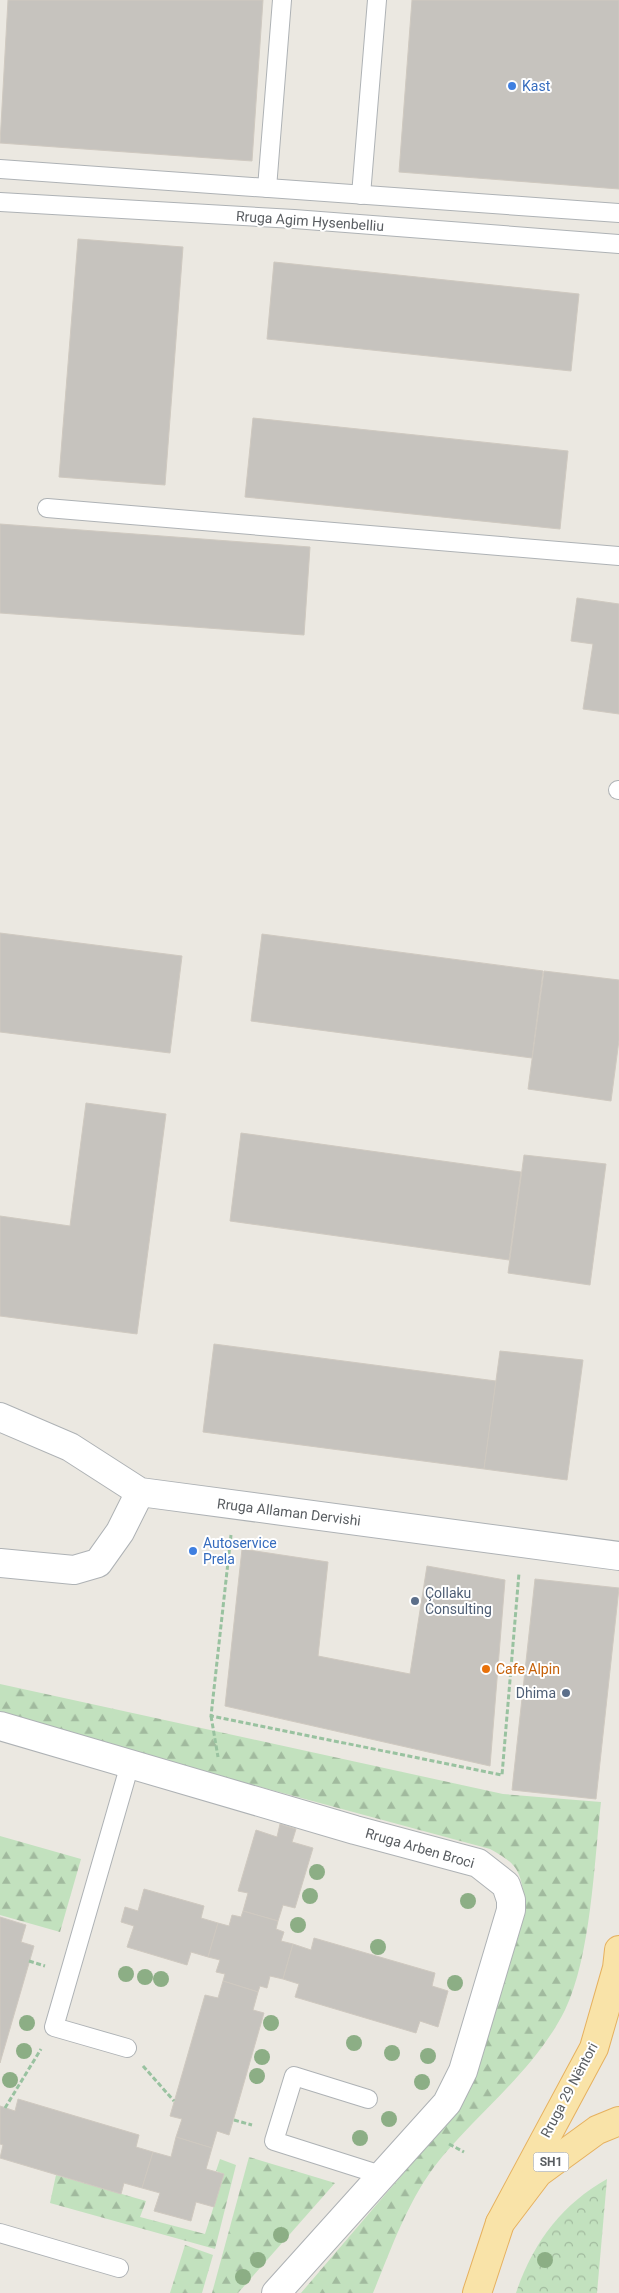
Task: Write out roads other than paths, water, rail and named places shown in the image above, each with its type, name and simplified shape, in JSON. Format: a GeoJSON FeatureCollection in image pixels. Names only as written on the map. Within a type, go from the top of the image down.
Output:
{"type":"FeatureCollection","features":[{"type":"Feature","properties":{"kind":"main road","name":"Rruga 29 Nëntori"},"geometry":{"type":"LineString","coordinates":[[500,2223],[594,2048],[617,1968],[619,1950]]}},
{"type":"Feature","properties":{"kind":"main road","name":"SH1"},"geometry":{"type":"LineString","coordinates":[[477,2293],[500,2223],[538,2173],[597,2130],[619,2121]]}},
{"type":"Feature","properties":{"kind":"street"},"geometry":{"type":"LineString","coordinates":[[0,1417],[70,1447],[140,1492],[120,1532],[98,1563],[74,1570],[0,1564]]}},
{"type":"Feature","properties":{"kind":"street","name":"Rruga Allaman Dervishi"},"geometry":{"type":"LineString","coordinates":[[140,1492],[619,1556]]}},
{"type":"Feature","properties":{"kind":"street","name":"Rruga Arben Broci"},"geometry":{"type":"LineString","coordinates":[[0,1726],[356,1830],[478,1863],[506,1885],[511,1900],[511,1910],[463,2071],[447,2103],[276,2293]]}},
{"type":"Feature","properties":{"kind":"lane"},"geometry":{"type":"LineString","coordinates":[[267,188],[282,0]]}},
{"type":"Feature","properties":{"kind":"lane"},"geometry":{"type":"LineString","coordinates":[[361,195],[377,0]]}},
{"type":"Feature","properties":{"kind":"lane"},"geometry":{"type":"LineString","coordinates":[[0,169],[619,213]]}},
{"type":"Feature","properties":{"kind":"lane","name":"Rruga Agim Hysenbelliu"},"geometry":{"type":"LineString","coordinates":[[0,202],[294,218],[619,244]]}},
{"type":"Feature","properties":{"kind":"lane"},"geometry":{"type":"LineString","coordinates":[[48,508],[619,556]]}},
{"type":"Feature","properties":{"kind":"lane"},"geometry":{"type":"LineString","coordinates":[[127,2048],[54,2027],[130,1764]]}},
{"type":"Feature","properties":{"kind":"lane"},"geometry":{"type":"LineString","coordinates":[[368,2099],[294,2076],[274,2141],[381,2175]]}},
{"type":"Feature","properties":{"kind":"lane"},"geometry":{"type":"LineString","coordinates":[[0,2232],[120,2268]]}},
{"type":"Feature","properties":{"kind":"place","name":"Kast"},"geometry":{"type":"Point","coordinates":[512,86]}},
{"type":"Feature","properties":{"kind":"place","name":"Autoservice Prela"},"geometry":{"type":"Point","coordinates":[193,1551]}},
{"type":"Feature","properties":{"kind":"place","name":"Çollaku Consulting"},"geometry":{"type":"Point","coordinates":[415,1601]}},
{"type":"Feature","properties":{"kind":"place","name":"Cafe Alpin"},"geometry":{"type":"Point","coordinates":[486,1669]}},
{"type":"Feature","properties":{"kind":"place","name":"Dhima"},"geometry":{"type":"Point","coordinates":[566,1693]}}]}
